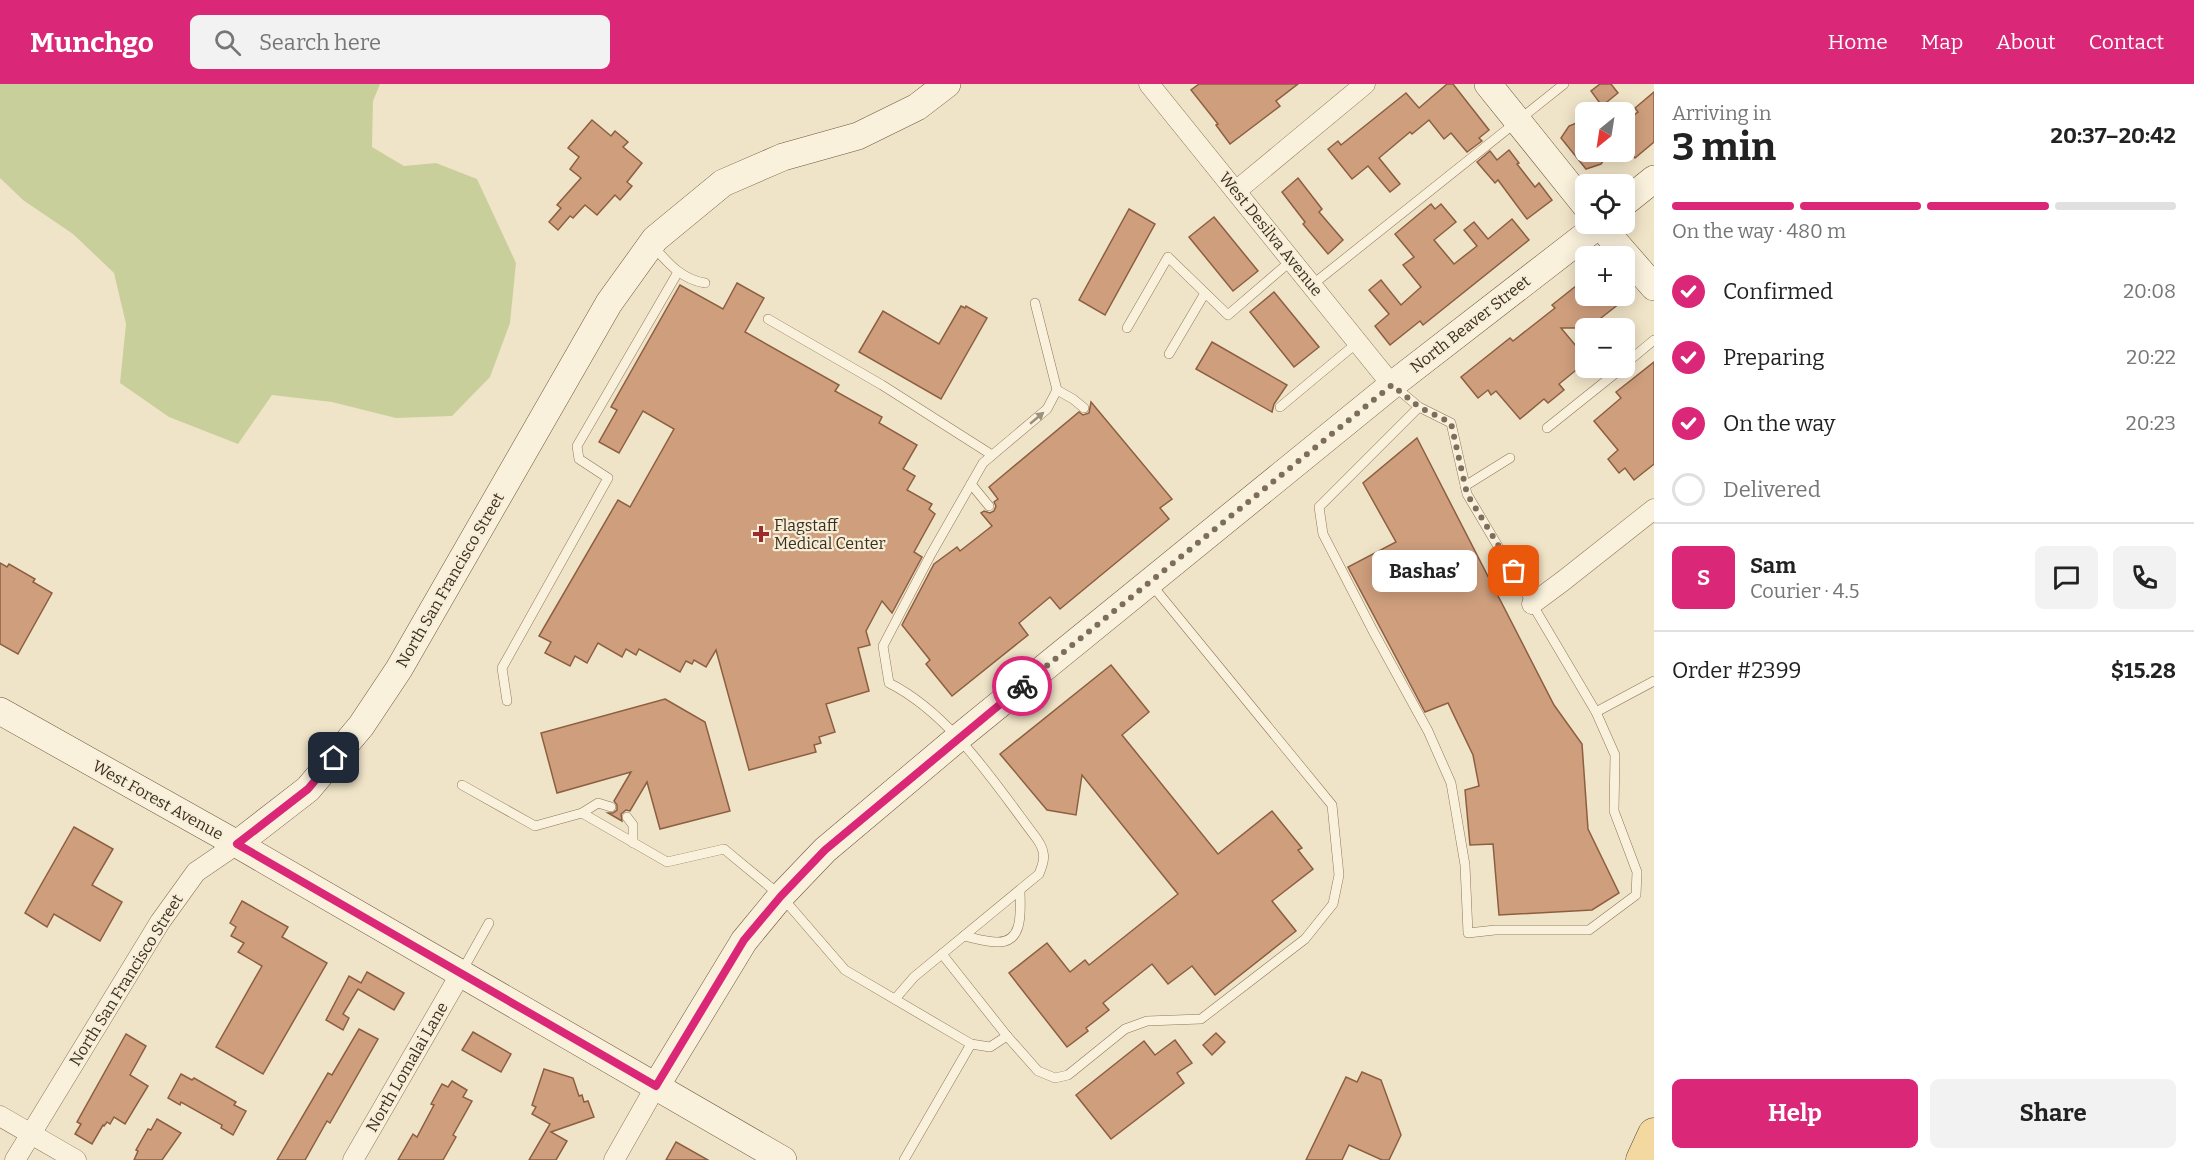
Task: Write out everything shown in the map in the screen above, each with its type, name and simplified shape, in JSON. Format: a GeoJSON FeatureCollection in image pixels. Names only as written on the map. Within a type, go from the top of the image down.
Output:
{"type":"FeatureCollection","features":[{"type":"Feature","properties":{"kind":"main road"},"geometry":{"type":"LineString","coordinates":[[1642,1160],[1654,1134]]}},
{"type":"Feature","properties":{"kind":"street","name":"North San Francisco Street"},"geometry":{"type":"LineString","coordinates":[[15,1160],[160,922],[196,872],[237,844],[308,789],[361,726],[399,669],[609,303],[655,239],[723,183],[783,157],[858,136],[917,107],[947,84]]}},
{"type":"Feature","properties":{"kind":"street","name":"West Desilva Avenue"},"geometry":{"type":"LineString","coordinates":[[1150,84],[1392,385]]}},
{"type":"Feature","properties":{"kind":"street"},"geometry":{"type":"LineString","coordinates":[[1236,191],[1365,84]]}},
{"type":"Feature","properties":{"kind":"street"},"geometry":{"type":"LineString","coordinates":[[1488,84],[1575,192]]}},
{"type":"Feature","properties":{"kind":"street"},"geometry":{"type":"LineString","coordinates":[[1635,194],[1654,179]]}},
{"type":"Feature","properties":{"kind":"street","name":"North Beaver Street"},"geometry":{"type":"LineString","coordinates":[[614,1160],[744,940],[781,896],[825,850],[958,738],[1392,385],[1586,234]]}},
{"type":"Feature","properties":{"kind":"street"},"geometry":{"type":"LineString","coordinates":[[1608,234],[1654,287]]}},
{"type":"Feature","properties":{"kind":"street"},"geometry":{"type":"LineString","coordinates":[[1532,604],[1654,509]]}},
{"type":"Feature","properties":{"kind":"street","name":"West Forest Avenue"},"geometry":{"type":"LineString","coordinates":[[0,711],[237,844],[783,1160]]}},
{"type":"Feature","properties":{"kind":"street","name":"North Lomalai Lane"},"geometry":{"type":"LineString","coordinates":[[354,1160],[461,973]]}},
{"type":"Feature","properties":{"kind":"street"},"geometry":{"type":"LineString","coordinates":[[0,1116],[76,1160]]}},
{"type":"Feature","properties":{"kind":"lane"},"geometry":{"type":"LineString","coordinates":[[1312,285],[1564,84]]}},
{"type":"Feature","properties":{"kind":"lane"},"geometry":{"type":"LineString","coordinates":[[651,244],[673,269],[693,281],[705,283]]}},
{"type":"Feature","properties":{"kind":"lane"},"geometry":{"type":"LineString","coordinates":[[1127,328],[1168,256],[1228,315],[1292,260]]}},
{"type":"Feature","properties":{"kind":"lane"},"geometry":{"type":"LineString","coordinates":[[507,701],[502,668],[608,478],[579,459],[577,446],[678,272]]}},
{"type":"Feature","properties":{"kind":"lane"},"geometry":{"type":"LineString","coordinates":[[1169,354],[1205,293]]}},
{"type":"Feature","properties":{"kind":"lane"},"geometry":{"type":"LineString","coordinates":[[895,999],[914,977],[1039,874],[1045,862],[1044,849],[958,738],[909,693],[889,683],[883,646],[931,554],[983,463],[1047,409],[1057,390],[1035,303]]}},
{"type":"Feature","properties":{"kind":"lane"},"geometry":{"type":"LineString","coordinates":[[768,319],[882,385],[992,455]]}},
{"type":"Feature","properties":{"kind":"lane"},"geometry":{"type":"LineString","coordinates":[[1635,356],[1654,340]]}},
{"type":"Feature","properties":{"kind":"lane"},"geometry":{"type":"LineString","coordinates":[[1280,408],[1358,342]]}},
{"type":"Feature","properties":{"kind":"lane"},"geometry":{"type":"LineString","coordinates":[[1547,428],[1608,378]]}},
{"type":"Feature","properties":{"kind":"lane"},"geometry":{"type":"LineString","coordinates":[[1392,385],[1419,407],[1451,423],[1467,494],[1596,712],[1615,755],[1614,811],[1636,872],[1636,895],[1589,930],[1495,930],[1468,933],[1466,865],[1451,783],[1428,731],[1323,534],[1319,507],[1419,407]]}},
{"type":"Feature","properties":{"kind":"lane"},"geometry":{"type":"LineString","coordinates":[[1057,390],[1084,408]]}},
{"type":"Feature","properties":{"kind":"lane"},"geometry":{"type":"LineString","coordinates":[[1465,486],[1510,458]]}},
{"type":"Feature","properties":{"kind":"lane"},"geometry":{"type":"LineString","coordinates":[[971,484],[989,506]]}},
{"type":"Feature","properties":{"kind":"lane"},"geometry":{"type":"LineString","coordinates":[[942,954],[1038,1071],[1055,1078],[1068,1075],[1125,1029],[1147,1022],[1201,1019],[1305,939],[1333,904],[1339,875],[1332,806],[1150,582]]}},
{"type":"Feature","properties":{"kind":"lane"},"geometry":{"type":"LineString","coordinates":[[1596,712],[1654,681]]}},
{"type":"Feature","properties":{"kind":"lane"},"geometry":{"type":"LineString","coordinates":[[462,785],[535,826],[582,813],[598,803],[611,807]]}},
{"type":"Feature","properties":{"kind":"lane"},"geometry":{"type":"LineString","coordinates":[[582,813],[667,862],[724,849],[781,896],[845,970],[971,1044],[990,1047],[1008,1036]]}},
{"type":"Feature","properties":{"kind":"lane"},"geometry":{"type":"LineString","coordinates":[[627,817],[633,825],[633,843]]}},
{"type":"Feature","properties":{"kind":"lane"},"geometry":{"type":"LineString","coordinates":[[964,936],[997,942],[1006,941],[1015,934],[1020,923],[1020,890]]}},
{"type":"Feature","properties":{"kind":"lane"},"geometry":{"type":"LineString","coordinates":[[461,973],[489,923]]}},
{"type":"Feature","properties":{"kind":"lane"},"geometry":{"type":"LineString","coordinates":[[904,1160],[971,1044]]}},
{"type":"Feature","properties":{"kind":"green space"},"geometry":{"type":"Polygon","coordinates":[[[0,84],[380,84],[373,101],[372,147],[404,166],[436,163],[477,179],[516,263],[510,323],[490,377],[452,416],[396,418],[332,402],[272,395],[238,444],[169,417],[120,383],[126,324],[114,273],[73,234],[23,200],[0,178],[0,84]]]}},
{"type":"Feature","properties":{"kind":"building"},"geometry":{"type":"Polygon","coordinates":[[[1199,84],[1298,84],[1276,101],[1280,106],[1230,144],[1216,125],[1218,124],[1191,90],[1199,84]]]}},
{"type":"Feature","properties":{"kind":"building"},"geometry":{"type":"Polygon","coordinates":[[[1447,84],[1453,84],[1489,130],[1479,138],[1482,141],[1467,152],[1451,133],[1444,139],[1429,120],[1412,134],[1410,132],[1379,158],[1400,184],[1390,192],[1368,166],[1352,179],[1328,149],[1338,141],[1341,145],[1406,93],[1419,108],[1447,84]]]}},
{"type":"Feature","properties":{"kind":"building"},"geometry":{"type":"Polygon","coordinates":[[[1600,84],[1611,84],[1618,93],[1607,102],[1599,102],[1591,91],[1600,84]]]}},
{"type":"Feature","properties":{"kind":"building"},"geometry":{"type":"Polygon","coordinates":[[[1654,92],[1654,142],[1635,158],[1635,114],[1638,112],[1635,108],[1654,92]]]}},
{"type":"Feature","properties":{"kind":"building"},"geometry":{"type":"Polygon","coordinates":[[[592,120],[611,136],[615,131],[628,142],[623,147],[642,163],[627,182],[632,186],[620,200],[615,195],[597,215],[585,205],[573,218],[570,216],[558,230],[549,222],[561,208],[557,205],[581,178],[570,169],[579,157],[568,148],[592,120]]]}},
{"type":"Feature","properties":{"kind":"building"},"geometry":{"type":"Polygon","coordinates":[[[1575,124],[1575,155],[1561,138],[1569,126],[1575,124]]]}},
{"type":"Feature","properties":{"kind":"building"},"geometry":{"type":"Polygon","coordinates":[[[1509,150],[1535,187],[1539,183],[1552,200],[1527,219],[1498,180],[1495,183],[1477,162],[1490,151],[1497,160],[1509,150]]]}},
{"type":"Feature","properties":{"kind":"building"},"geometry":{"type":"Polygon","coordinates":[[[1580,162],[1602,162],[1601,164],[1586,169],[1580,162]]]}},
{"type":"Feature","properties":{"kind":"building"},"geometry":{"type":"Polygon","coordinates":[[[1298,178],[1322,209],[1319,212],[1343,240],[1328,254],[1303,224],[1305,222],[1282,192],[1298,178]]]}},
{"type":"Feature","properties":{"kind":"building"},"geometry":{"type":"Polygon","coordinates":[[[1431,204],[1435,209],[1441,204],[1456,222],[1434,240],[1454,264],[1477,246],[1464,230],[1474,222],[1488,239],[1512,219],[1529,240],[1423,325],[1420,321],[1390,345],[1375,326],[1389,314],[1369,290],[1381,280],[1401,305],[1421,287],[1403,265],[1414,257],[1395,234],[1431,204]]]}},
{"type":"Feature","properties":{"kind":"building"},"geometry":{"type":"Polygon","coordinates":[[[1129,209],[1155,224],[1105,315],[1079,300],[1129,209]]]}},
{"type":"Feature","properties":{"kind":"building"},"geometry":{"type":"Polygon","coordinates":[[[1214,217],[1258,271],[1233,291],[1189,237],[1214,217]]]}},
{"type":"Feature","properties":{"kind":"building","name":"Flagstaff Medical Center"},"geometry":{"type":"Polygon","coordinates":[[[737,283],[764,298],[745,332],[839,385],[835,391],[882,417],[879,423],[917,445],[903,469],[915,476],[907,490],[932,504],[929,509],[935,514],[914,552],[922,557],[892,613],[882,601],[866,631],[870,645],[858,648],[869,691],[826,704],[835,732],[819,737],[821,743],[814,745],[816,752],[749,770],[716,650],[706,667],[694,660],[692,664],[686,661],[680,672],[639,649],[636,655],[626,649],[622,657],[598,643],[587,663],[575,656],[570,666],[545,653],[551,642],[539,636],[618,500],[630,507],[674,429],[643,411],[619,453],[599,442],[617,410],[611,407],[680,285],[723,309],[737,283]]]}},
{"type":"Feature","properties":{"kind":"building"},"geometry":{"type":"Polygon","coordinates":[[[1575,287],[1575,306],[1616,306],[1601,318],[1575,318],[1575,328],[1561,328],[1575,345],[1575,371],[1559,384],[1564,390],[1548,403],[1544,399],[1520,419],[1496,391],[1491,395],[1488,390],[1478,398],[1461,377],[1510,338],[1513,341],[1555,308],[1552,305],[1575,287]]]}},
{"type":"Feature","properties":{"kind":"building"},"geometry":{"type":"Polygon","coordinates":[[[1274,292],[1319,347],[1294,367],[1250,312],[1274,292]]]}},
{"type":"Feature","properties":{"kind":"building"},"geometry":{"type":"Polygon","coordinates":[[[961,306],[965,308],[966,306],[987,318],[941,399],[859,352],[883,311],[939,344],[961,306]]]}},
{"type":"Feature","properties":{"kind":"building"},"geometry":{"type":"Polygon","coordinates":[[[1212,342],[1287,385],[1274,404],[1272,412],[1196,369],[1212,342]]]}},
{"type":"Feature","properties":{"kind":"building"},"geometry":{"type":"Polygon","coordinates":[[[1654,362],[1654,464],[1634,480],[1625,468],[1619,473],[1608,459],[1618,450],[1594,421],[1621,398],[1616,392],[1654,362]]]}},
{"type":"Feature","properties":{"kind":"building"},"geometry":{"type":"Polygon","coordinates":[[[1091,402],[1172,499],[1160,508],[1169,519],[1060,609],[1050,597],[1019,623],[1028,635],[952,696],[926,664],[930,660],[902,625],[934,564],[957,547],[960,551],[992,526],[981,513],[984,511],[990,513],[996,506],[994,502],[998,499],[989,487],[1079,412],[1083,415],[1089,413],[1091,402]]]}},
{"type":"Feature","properties":{"kind":"building"},"geometry":{"type":"Polygon","coordinates":[[[1417,438],[1554,705],[1582,744],[1588,829],[1619,893],[1592,910],[1499,915],[1493,844],[1470,845],[1465,790],[1479,786],[1473,755],[1448,703],[1425,712],[1348,567],[1396,542],[1363,483],[1417,438]]]}},
{"type":"Feature","properties":{"kind":"building"},"geometry":{"type":"Polygon","coordinates":[[[0,563],[7,567],[9,564],[35,579],[33,582],[52,593],[18,654],[0,644],[0,563]]]}},
{"type":"Feature","properties":{"kind":"building"},"geometry":{"type":"Polygon","coordinates":[[[1111,665],[1149,712],[1122,735],[1218,854],[1272,811],[1302,848],[1298,850],[1313,869],[1272,901],[1296,931],[1215,995],[1192,966],[1168,984],[1152,964],[1103,1003],[1109,1010],[1086,1028],[1088,1031],[1067,1047],[1009,973],[1047,943],[1070,972],[1085,960],[1089,965],[1178,894],[1082,775],[1076,815],[1047,810],[1000,754],[1111,665]]]}},
{"type":"Feature","properties":{"kind":"building"},"geometry":{"type":"Polygon","coordinates":[[[665,699],[705,722],[730,811],[660,829],[647,782],[630,811],[626,810],[621,814],[622,821],[608,813],[617,810],[614,801],[631,772],[557,793],[541,733],[665,699]]]}},
{"type":"Feature","properties":{"kind":"building"},"geometry":{"type":"Polygon","coordinates":[[[74,827],[113,849],[92,885],[122,902],[100,941],[54,914],[47,927],[25,913],[74,827]]]}},
{"type":"Feature","properties":{"kind":"building"},"geometry":{"type":"Polygon","coordinates":[[[242,901],[288,927],[282,937],[327,963],[263,1074],[216,1047],[262,966],[238,952],[244,943],[231,936],[236,927],[230,923],[242,901]]]}},
{"type":"Feature","properties":{"kind":"building"},"geometry":{"type":"Polygon","coordinates":[[[367,972],[404,993],[394,1010],[358,989],[343,1014],[349,1018],[343,1030],[326,1020],[349,976],[361,983],[367,972]]]}},
{"type":"Feature","properties":{"kind":"building"},"geometry":{"type":"Polygon","coordinates":[[[359,1029],[378,1039],[330,1123],[327,1121],[305,1160],[277,1160],[328,1073],[332,1075],[359,1029]]]}},
{"type":"Feature","properties":{"kind":"building"},"geometry":{"type":"Polygon","coordinates":[[[473,1032],[511,1054],[501,1072],[462,1050],[473,1032]]]}},
{"type":"Feature","properties":{"kind":"building"},"geometry":{"type":"Polygon","coordinates":[[[1216,1033],[1225,1042],[1212,1055],[1203,1045],[1216,1033]]]}},
{"type":"Feature","properties":{"kind":"building"},"geometry":{"type":"Polygon","coordinates":[[[126,1034],[146,1046],[130,1075],[148,1086],[125,1124],[114,1117],[110,1124],[107,1122],[103,1125],[92,1144],[75,1134],[81,1124],[77,1122],[126,1034]]]}},
{"type":"Feature","properties":{"kind":"building"},"geometry":{"type":"Polygon","coordinates":[[[1175,1040],[1192,1063],[1177,1073],[1184,1083],[1111,1139],[1076,1095],[1144,1041],[1155,1055],[1175,1040]]]}},
{"type":"Feature","properties":{"kind":"building"},"geometry":{"type":"Polygon","coordinates":[[[544,1069],[573,1078],[579,1096],[582,1095],[584,1102],[588,1101],[594,1117],[551,1132],[567,1141],[556,1160],[529,1160],[550,1124],[532,1114],[536,1107],[532,1105],[544,1069]]]}},
{"type":"Feature","properties":{"kind":"building"},"geometry":{"type":"Polygon","coordinates":[[[1362,1072],[1381,1080],[1401,1135],[1389,1160],[1382,1160],[1349,1145],[1342,1160],[1306,1160],[1346,1077],[1357,1082],[1362,1072]]]}},
{"type":"Feature","properties":{"kind":"building"},"geometry":{"type":"Polygon","coordinates":[[[181,1074],[192,1080],[194,1078],[236,1102],[234,1105],[246,1111],[233,1135],[221,1128],[222,1125],[181,1102],[180,1105],[168,1098],[181,1074]]]}},
{"type":"Feature","properties":{"kind":"building"},"geometry":{"type":"Polygon","coordinates":[[[452,1081],[467,1090],[463,1097],[472,1101],[453,1135],[456,1137],[443,1160],[398,1160],[413,1134],[417,1137],[442,1084],[448,1087],[452,1081]]]}},
{"type":"Feature","properties":{"kind":"building"},"geometry":{"type":"Polygon","coordinates":[[[157,1119],[181,1133],[162,1160],[134,1160],[138,1151],[136,1150],[148,1129],[151,1130],[157,1119]]]}},
{"type":"Feature","properties":{"kind":"building"},"geometry":{"type":"Polygon","coordinates":[[[676,1142],[708,1160],[666,1160],[676,1142]]]}},
{"type":"Feature","properties":{"kind":"way so far"},"geometry":{"type":"LineString","coordinates":[[1022,686],[1392,385],[1419,407],[1451,423],[1467,494],[1514,571]]}},
{"type":"Feature","properties":{"kind":"place","name":"Flagstaff Medical Center"},"geometry":{"type":"Point","coordinates":[761,534]}},
{"type":"Feature","properties":{"kind":"place","name":"Bashas’"},"geometry":{"type":"Point","coordinates":[1514,571]}},
{"type":"Feature","properties":{"kind":"route"},"geometry":{"type":"LineString","coordinates":[[334,758],[308,789],[237,844],[656,1086],[744,940],[781,896],[825,850],[1022,686]]}}]}
